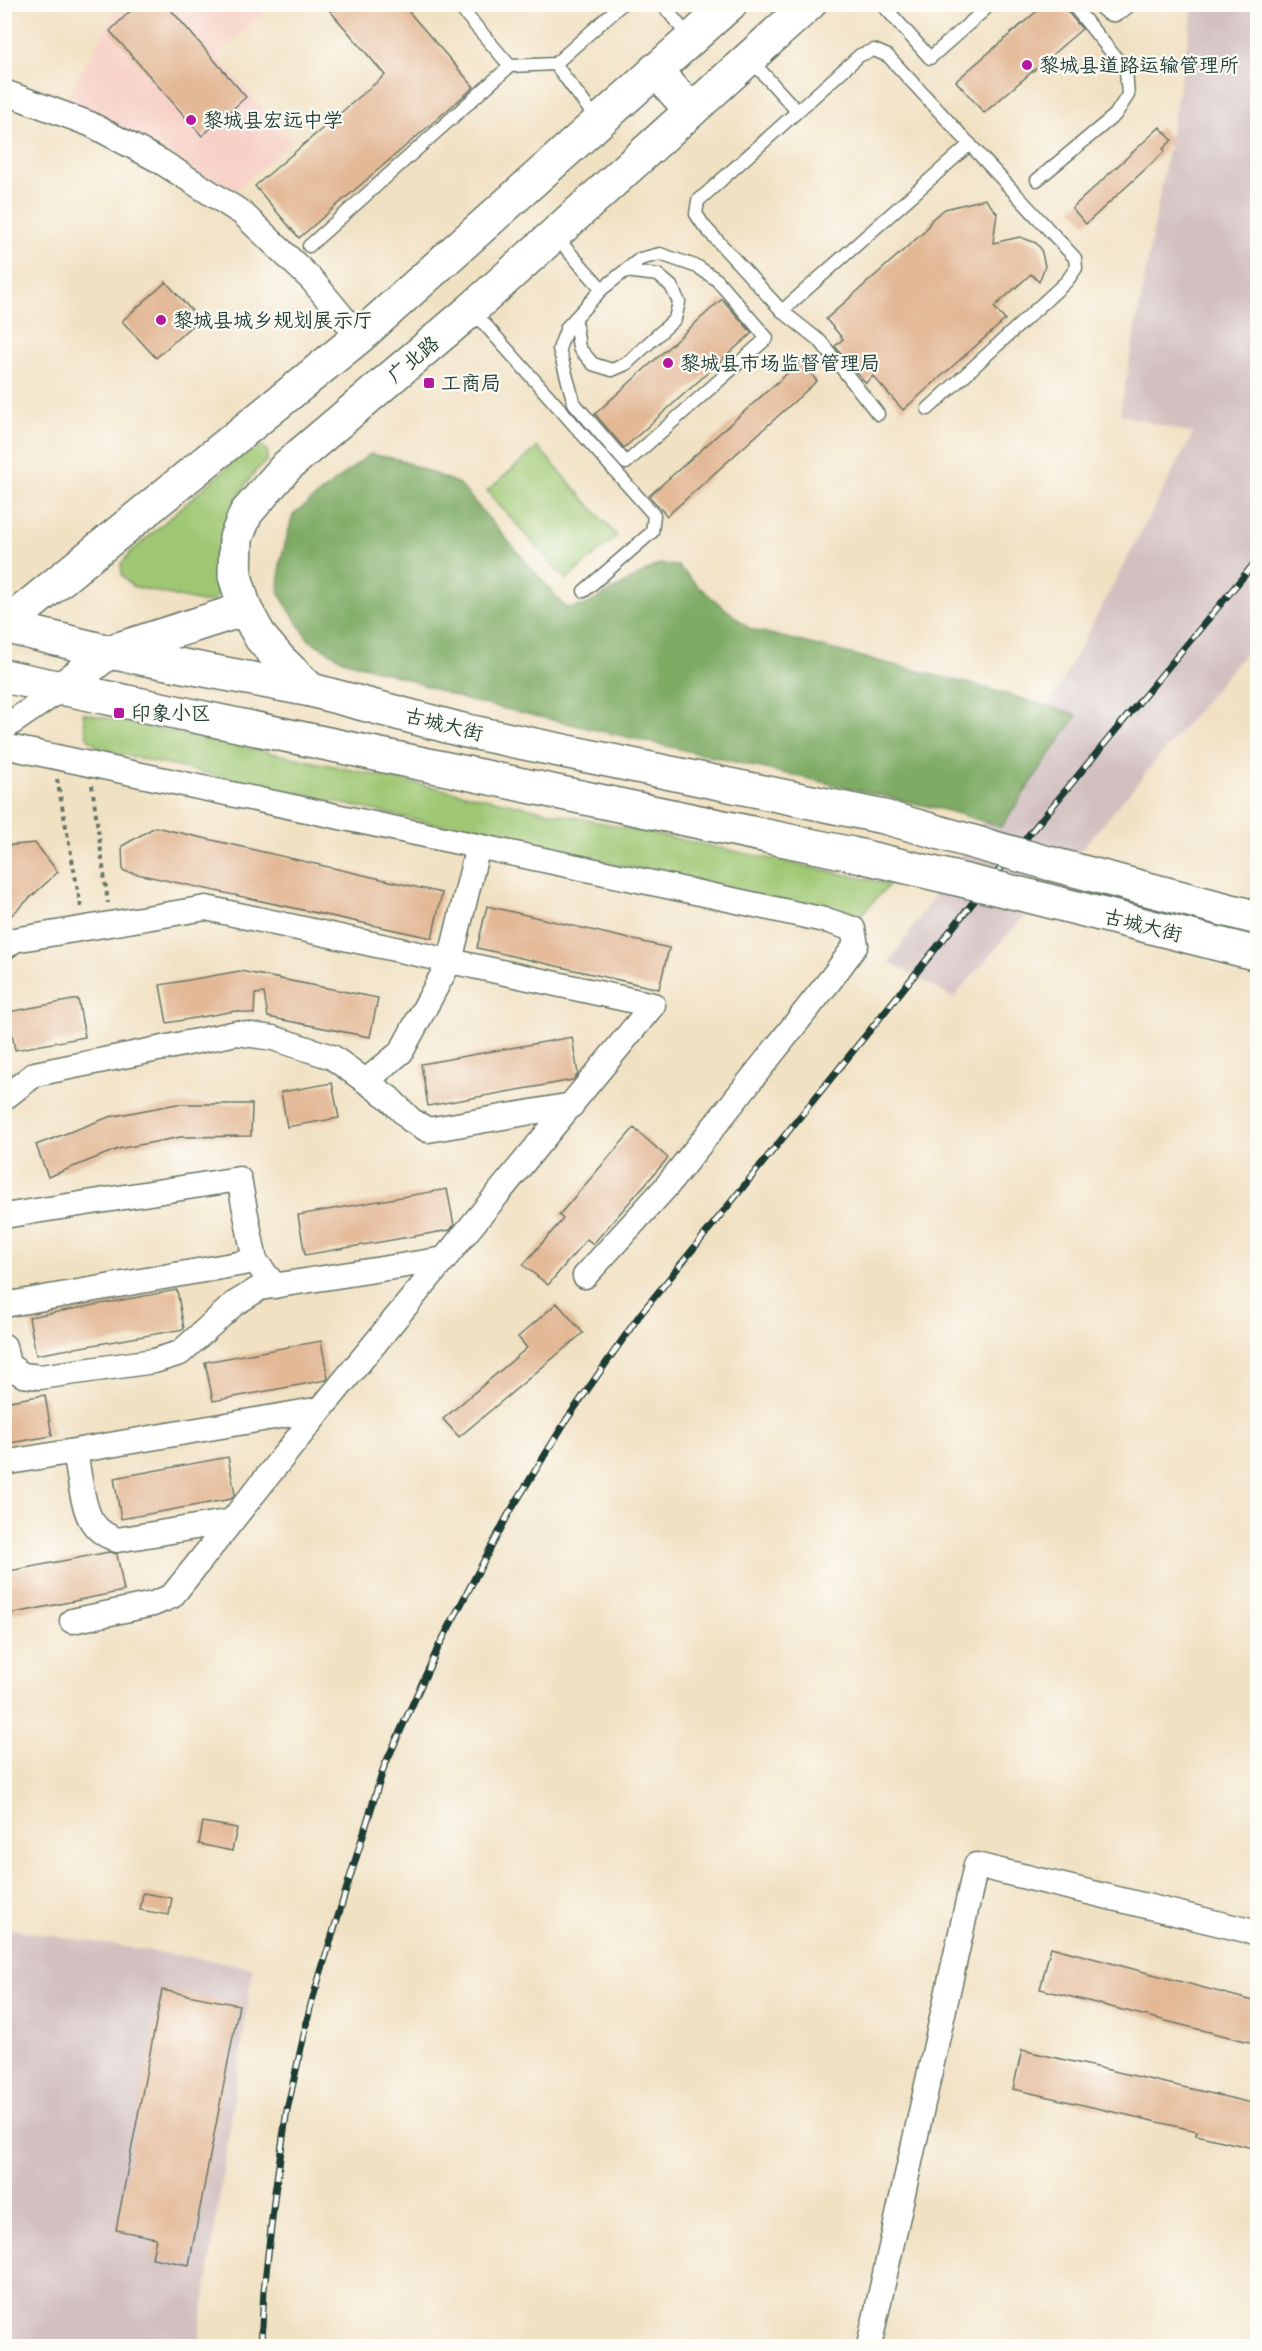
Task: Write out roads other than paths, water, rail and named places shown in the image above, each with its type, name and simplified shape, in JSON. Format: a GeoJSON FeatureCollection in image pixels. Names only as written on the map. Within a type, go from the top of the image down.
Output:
{"type":"FeatureCollection","features":[{"type":"Feature","properties":{"kind":"main road"},"geometry":{"type":"LineString","coordinates":[[4,626],[359,338],[730,4]]}},
{"type":"Feature","properties":{"kind":"main road","name":"广北路"},"geometry":{"type":"LineString","coordinates":[[311,690],[261,638],[245,609],[235,576],[236,538],[246,513],[287,466],[472,309],[809,4]]}},
{"type":"Feature","properties":{"kind":"main road"},"geometry":{"type":"LineString","coordinates":[[655,70],[691,110]]}},
{"type":"Feature","properties":{"kind":"main road"},"geometry":{"type":"LineString","coordinates":[[4,676],[61,689],[109,652],[245,609]]}},
{"type":"Feature","properties":{"kind":"main road","name":"古城大街"},"geometry":{"type":"LineString","coordinates":[[4,626],[109,652],[311,690],[462,730],[884,817],[1257,918]]}},
{"type":"Feature","properties":{"kind":"main road","name":"古城大街"},"geometry":{"type":"LineString","coordinates":[[61,689],[852,854],[1257,954]]}},
{"type":"Feature","properties":{"kind":"street"},"geometry":{"type":"LineString","coordinates":[[4,92],[90,124],[160,161],[242,213],[312,280],[359,338]]}},
{"type":"Feature","properties":{"kind":"street"},"geometry":{"type":"LineString","coordinates":[[4,728],[61,689]]}},
{"type":"Feature","properties":{"kind":"street"},"geometry":{"type":"LineString","coordinates":[[4,746],[740,901],[829,921],[853,929],[856,945],[831,979],[666,1187],[585,1276]]}},
{"type":"Feature","properties":{"kind":"street"},"geometry":{"type":"LineString","coordinates":[[366,1081],[401,1052],[450,961],[478,846]]}},
{"type":"Feature","properties":{"kind":"street"},"geometry":{"type":"LineString","coordinates":[[4,948],[14,940],[206,908],[654,1005],[321,1409],[172,1596],[153,1604],[72,1620]]}},
{"type":"Feature","properties":{"kind":"street"},"geometry":{"type":"LineString","coordinates":[[4,1098],[35,1074],[237,1033],[273,1038],[332,1057],[389,1098],[411,1120],[428,1130],[572,1105]]}},
{"type":"Feature","properties":{"kind":"street"},"geometry":{"type":"LineString","coordinates":[[4,1216],[239,1179],[255,1261],[275,1286]]}},
{"type":"Feature","properties":{"kind":"street"},"geometry":{"type":"LineString","coordinates":[[4,1346],[8,1365],[23,1376],[40,1377],[154,1361],[180,1353],[234,1304],[260,1288],[445,1259]]}},
{"type":"Feature","properties":{"kind":"street"},"geometry":{"type":"LineString","coordinates":[[4,1305],[255,1261]]}},
{"type":"Feature","properties":{"kind":"street"},"geometry":{"type":"LineString","coordinates":[[4,1463],[321,1409]]}},
{"type":"Feature","properties":{"kind":"street"},"geometry":{"type":"LineString","coordinates":[[75,1452],[92,1522],[105,1535],[117,1540],[232,1521]]}},
{"type":"Feature","properties":{"kind":"street"},"geometry":{"type":"LineString","coordinates":[[869,2346],[976,1865],[1257,1933]]}},
{"type":"Feature","properties":{"kind":"lane"},"geometry":{"type":"LineString","coordinates":[[457,4],[510,66]]}},
{"type":"Feature","properties":{"kind":"lane"},"geometry":{"type":"LineString","coordinates":[[309,246],[510,66],[555,64],[622,4]]}},
{"type":"Feature","properties":{"kind":"lane"},"geometry":{"type":"LineString","coordinates":[[662,4],[690,39]]}},
{"type":"Feature","properties":{"kind":"lane"},"geometry":{"type":"LineString","coordinates":[[882,4],[930,58],[991,4]]}},
{"type":"Feature","properties":{"kind":"lane"},"geometry":{"type":"LineString","coordinates":[[1037,180],[1115,116],[1128,95],[1126,70],[1072,4]]}},
{"type":"Feature","properties":{"kind":"lane"},"geometry":{"type":"LineString","coordinates":[[1097,4],[1112,16],[1119,15],[1131,4]]}},
{"type":"Feature","properties":{"kind":"lane"},"geometry":{"type":"LineString","coordinates":[[878,414],[821,342],[782,311],[704,226],[696,214],[698,201],[860,55],[874,50],[888,56],[1075,258],[1076,268],[1067,281],[928,409]]}},
{"type":"Feature","properties":{"kind":"lane"},"geometry":{"type":"LineString","coordinates":[[749,57],[797,111]]}},
{"type":"Feature","properties":{"kind":"lane"},"geometry":{"type":"LineString","coordinates":[[555,64],[598,122]]}},
{"type":"Feature","properties":{"kind":"lane"},"geometry":{"type":"LineString","coordinates":[[782,311],[970,144]]}},
{"type":"Feature","properties":{"kind":"lane"},"geometry":{"type":"LineString","coordinates":[[554,235],[602,289]]}},
{"type":"Feature","properties":{"kind":"lane"},"geometry":{"type":"LineString","coordinates":[[660,254],[698,267],[717,280],[767,338],[626,463],[574,403],[559,349],[567,327],[602,289],[625,271],[640,259],[660,254]]}},
{"type":"Feature","properties":{"kind":"lane"},"geometry":{"type":"LineString","coordinates":[[574,319],[579,348],[593,364],[612,370],[626,364],[675,319],[679,302],[671,286],[658,275],[625,271]]}},
{"type":"Feature","properties":{"kind":"lane"},"geometry":{"type":"LineString","coordinates":[[472,309],[654,515],[652,532],[584,591]]}},
{"type":"Feature","properties":{"kind":"railway"},"geometry":{"type":"LineString","coordinates":[[261,2346],[264,2290],[275,2192],[287,2110],[311,2004],[384,1767],[438,1648],[508,1515],[567,1419],[639,1316],[992,879],[1258,559]]}},
{"type":"Feature","properties":{"kind":"place","name":"黎城县道路运输管理所"},"geometry":{"type":"Point","coordinates":[1027,65]}},
{"type":"Feature","properties":{"kind":"place","name":"黎城县宏远中学"},"geometry":{"type":"Point","coordinates":[191,120]}},
{"type":"Feature","properties":{"kind":"place","name":"黎城县城乡规划展示厅"},"geometry":{"type":"Point","coordinates":[161,320]}},
{"type":"Feature","properties":{"kind":"place","name":"黎城县市场监督管理局"},"geometry":{"type":"Point","coordinates":[668,363]}},
{"type":"Feature","properties":{"kind":"place","name":"工商局"},"geometry":{"type":"Point","coordinates":[429,383]}},
{"type":"Feature","properties":{"kind":"place","name":"印象小区"},"geometry":{"type":"Point","coordinates":[119,713]}}]}
